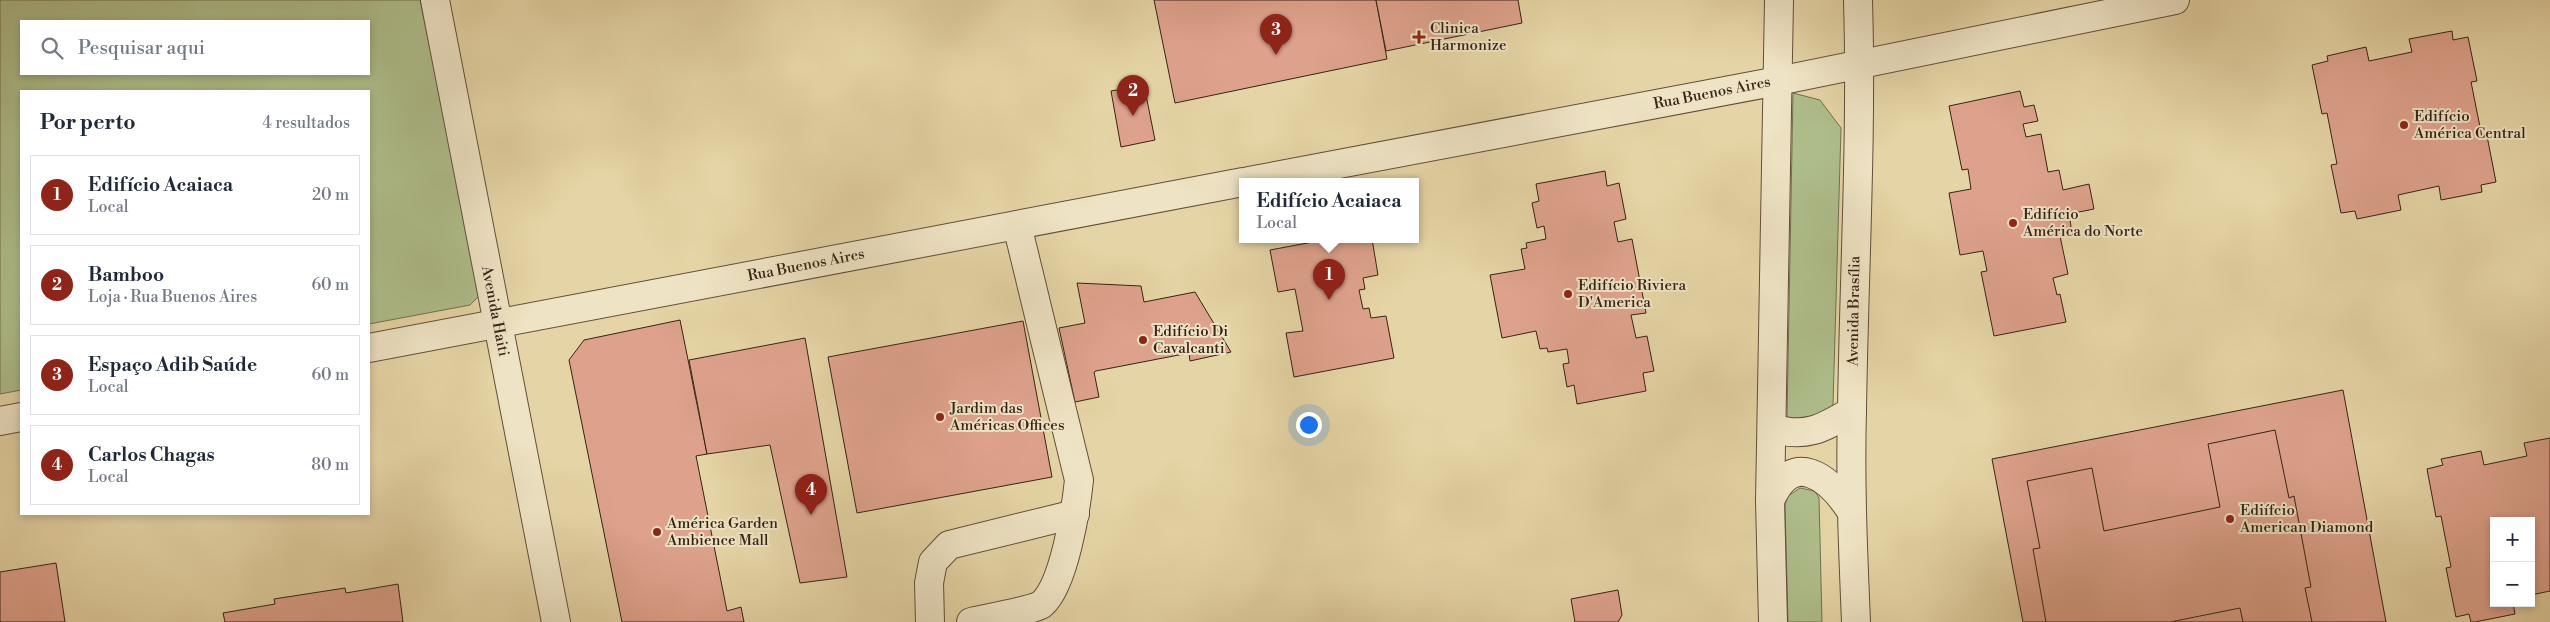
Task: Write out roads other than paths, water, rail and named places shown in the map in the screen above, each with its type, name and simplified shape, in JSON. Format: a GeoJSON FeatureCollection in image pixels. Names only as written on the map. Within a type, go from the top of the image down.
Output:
{"type":"FeatureCollection","features":[{"type":"Feature","properties":{"kind":"street","name":"Avenida Haiti"},"geometry":{"type":"LineString","coordinates":[[435,0],[496,323],[556,622]]}},
{"type":"Feature","properties":{"kind":"street"},"geometry":{"type":"LineString","coordinates":[[1773,622],[1770,501],[1779,0]]}},
{"type":"Feature","properties":{"kind":"street","name":"Avenida Brasília"},"geometry":{"type":"LineString","coordinates":[[1856,622],[1852,511],[1852,411],[1860,63],[1858,0]]}},
{"type":"Feature","properties":{"kind":"street","name":"Rua Buenos Aires"},"geometry":{"type":"LineString","coordinates":[[1265,178],[1778,81],[2175,0]]}},
{"type":"Feature","properties":{"kind":"street","name":"Rua Buenos Aires"},"geometry":{"type":"LineString","coordinates":[[370,348],[1239,183]]}},
{"type":"Feature","properties":{"kind":"street"},"geometry":{"type":"LineString","coordinates":[[971,622],[1041,605],[1056,585],[1075,514],[1079,480],[1017,225]]}},
{"type":"Feature","properties":{"kind":"street"},"geometry":{"type":"LineString","coordinates":[[1772,428],[1790,434],[1807,433],[1852,411]]}},
{"type":"Feature","properties":{"kind":"street"},"geometry":{"type":"LineString","coordinates":[[0,422],[20,417]]}},
{"type":"Feature","properties":{"kind":"street"},"geometry":{"type":"LineString","coordinates":[[1770,501],[1777,484],[1791,474],[1805,472],[1816,474],[1838,491],[1852,511]]}},
{"type":"Feature","properties":{"kind":"street"},"geometry":{"type":"LineString","coordinates":[[930,622],[929,583],[933,562],[949,545],[1075,514]]}},
{"type":"Feature","properties":{"kind":"place","name":"Clinica Harmonize"},"geometry":{"type":"Point","coordinates":[1419,37]}},
{"type":"Feature","properties":{"kind":"place","name":"Espaço Adib Saúde"},"geometry":{"type":"Point","coordinates":[1276,55]}},
{"type":"Feature","properties":{"kind":"place","name":"Bamboo"},"geometry":{"type":"Point","coordinates":[1133,116]}},
{"type":"Feature","properties":{"kind":"place","name":"Edifício América Central"},"geometry":{"type":"Point","coordinates":[2404,125]}},
{"type":"Feature","properties":{"kind":"place","name":"Edifício América do Norte"},"geometry":{"type":"Point","coordinates":[2013,223]}},
{"type":"Feature","properties":{"kind":"place","name":"Edifício Riviera D'America"},"geometry":{"type":"Point","coordinates":[1568,294]}},
{"type":"Feature","properties":{"kind":"place","name":"Edifício Acaiaca"},"geometry":{"type":"Point","coordinates":[1329,300]}},
{"type":"Feature","properties":{"kind":"place","name":"Edifício Di Cavalcanti"},"geometry":{"type":"Point","coordinates":[1143,340]}},
{"type":"Feature","properties":{"kind":"place","name":"Jardim das Américas Offices"},"geometry":{"type":"Point","coordinates":[940,417]}},
{"type":"Feature","properties":{"kind":"place","name":"Carlos Chagas"},"geometry":{"type":"Point","coordinates":[811,515]}},
{"type":"Feature","properties":{"kind":"place","name":"Ediífcio American Diamond"},"geometry":{"type":"Point","coordinates":[2230,519]}},
{"type":"Feature","properties":{"kind":"place","name":"América Garden Ambience Mall"},"geometry":{"type":"Point","coordinates":[657,532]}}]}
